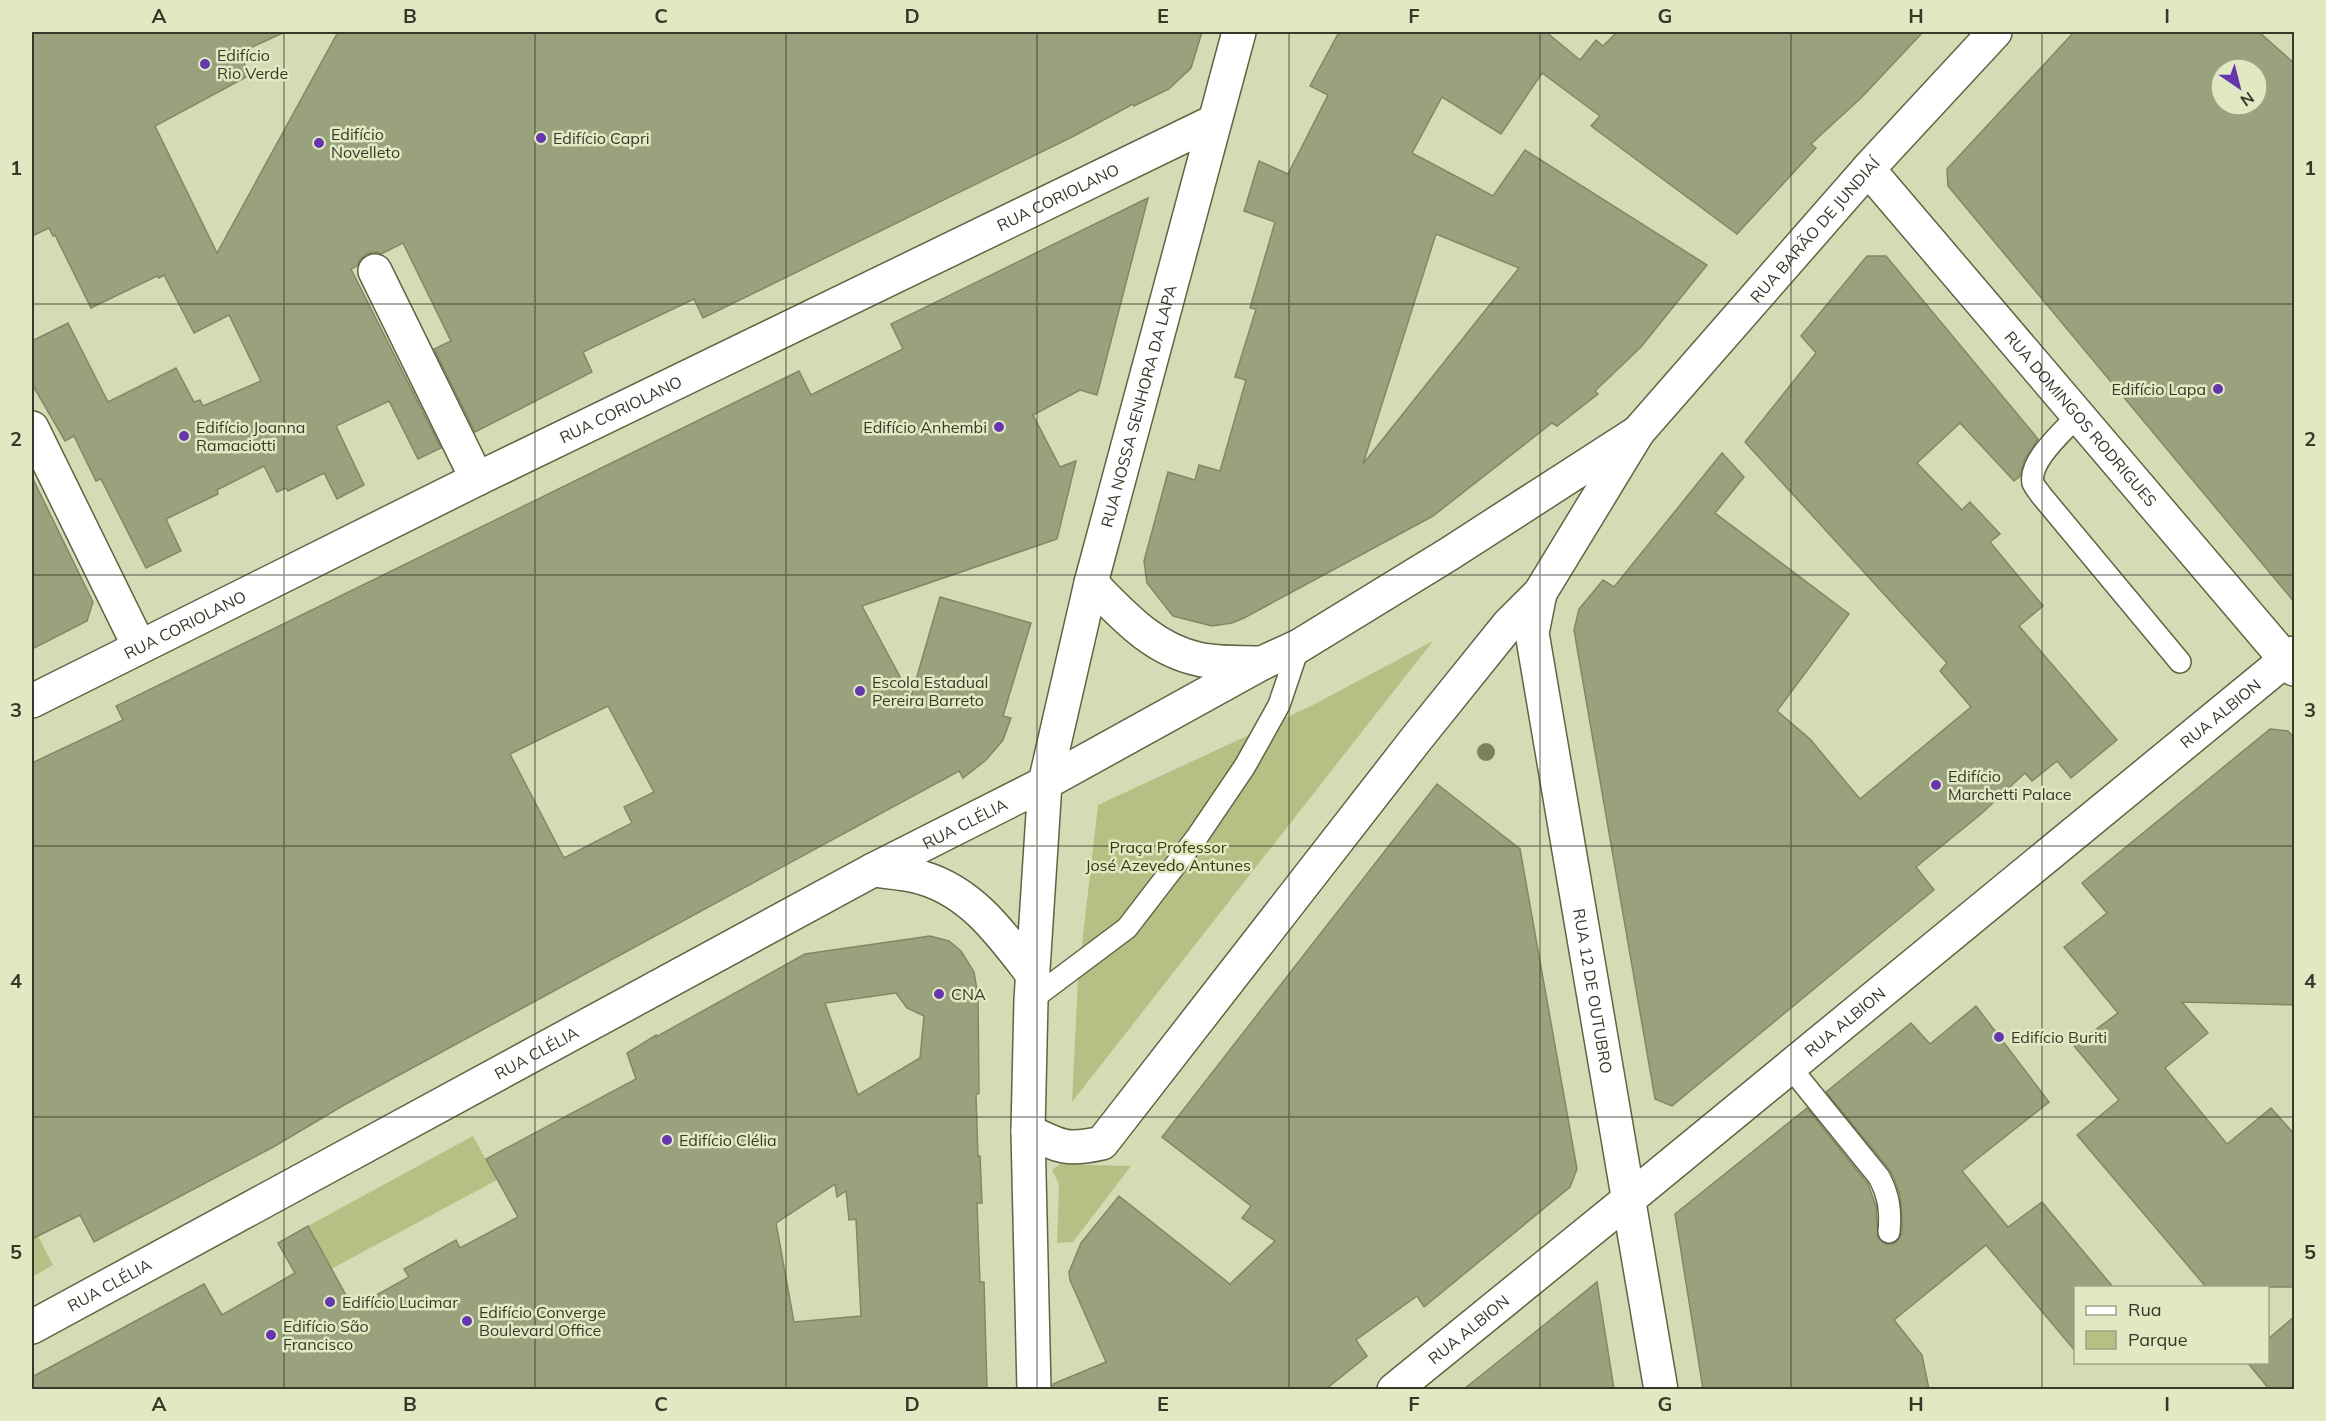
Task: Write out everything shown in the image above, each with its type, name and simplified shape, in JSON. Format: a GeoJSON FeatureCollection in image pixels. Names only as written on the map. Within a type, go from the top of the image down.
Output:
{"type":"FeatureCollection","features":[{"type":"Feature","properties":{"kind":"street","name":"RUA NOSSA SENHORA DA LAPA"},"geometry":{"type":"LineString","coordinates":[[1045,783],[1091,584],[1213,122],[1239,32]]}},
{"type":"Feature","properties":{"kind":"street","name":"RUA BARÃO DE JUNDIAÍ"},"geometry":{"type":"LineString","coordinates":[[1638,432],[1868,168],[1995,32]]}},
{"type":"Feature","properties":{"kind":"street","name":"RUA CORIOLANO"},"geometry":{"type":"LineString","coordinates":[[32,701],[477,479],[1213,122]]}},
{"type":"Feature","properties":{"kind":"street","name":"RUA DOMINGOS RODRIGUES"},"geometry":{"type":"LineString","coordinates":[[1868,168],[2078,415],[2292,660]]}},
{"type":"Feature","properties":{"kind":"street"},"geometry":{"type":"LineString","coordinates":[[375,271],[477,479]]}},
{"type":"Feature","properties":{"kind":"street"},"geometry":{"type":"LineString","coordinates":[[32,428],[139,646]]}},
{"type":"Feature","properties":{"kind":"street"},"geometry":{"type":"LineString","coordinates":[[1028,1131],[1053,1144],[1077,1149],[1102,1143],[1417,738],[1508,625],[1540,593],[1638,432]]}},
{"type":"Feature","properties":{"kind":"street"},"geometry":{"type":"LineString","coordinates":[[1034,1389],[1028,1131],[1032,987],[1045,783],[1263,663],[1299,646],[1449,554],[1638,432]]}},
{"type":"Feature","properties":{"kind":"street"},"geometry":{"type":"LineString","coordinates":[[1091,584],[1135,627],[1177,654],[1201,660],[1263,663]]}},
{"type":"Feature","properties":{"kind":"street","name":"RUA 12 DE OUTUBRO"},"geometry":{"type":"LineString","coordinates":[[1540,593],[1532,633],[1661,1389]]}},
{"type":"Feature","properties":{"kind":"street","name":"RUA ALBION"},"geometry":{"type":"LineString","coordinates":[[1394,1389],[2292,660]]}},
{"type":"Feature","properties":{"kind":"street","name":"RUA CLÉLIA"},"geometry":{"type":"LineString","coordinates":[[32,1326],[873,870],[1045,783]]}},
{"type":"Feature","properties":{"kind":"street"},"geometry":{"type":"LineString","coordinates":[[873,870],[923,877],[958,893],[996,928],[1032,987]]}},
{"type":"Feature","properties":{"kind":"lane"},"geometry":{"type":"LineString","coordinates":[[2078,415],[2046,450],[2035,469],[2033,482],[2041,495],[2180,662]]}},
{"type":"Feature","properties":{"kind":"lane"},"geometry":{"type":"LineString","coordinates":[[1032,987],[1126,928],[1197,837],[1245,766],[1279,705],[1299,646]]}},
{"type":"Feature","properties":{"kind":"lane"},"geometry":{"type":"LineString","coordinates":[[1790,1067],[1879,1177],[1888,1195],[1891,1212],[1889,1232]]}},
{"type":"Feature","properties":{"kind":"green space","name":"Praça Professor José Azevedo Antunes"},"geometry":{"type":"Polygon","coordinates":[[[1433,641],[1072,1102],[1078,979],[1098,805],[1311,706],[1433,641]]]}},
{"type":"Feature","properties":{"kind":"green space"},"geometry":{"type":"Polygon","coordinates":[[[473,1136],[497,1180],[331,1269],[308,1226],[473,1136]]]}},
{"type":"Feature","properties":{"kind":"green space"},"geometry":{"type":"Polygon","coordinates":[[[1064,1161],[1087,1165],[1131,1166],[1073,1242],[1057,1243],[1059,1184],[1052,1170],[1064,1161]]]}},
{"type":"Feature","properties":{"kind":"green space"},"geometry":{"type":"Polygon","coordinates":[[[38,1236],[53,1265],[32,1277],[32,1240],[38,1236]]]}},
{"type":"Feature","properties":{"kind":"building"},"geometry":{"type":"Polygon","coordinates":[[[32,32],[285,32],[239,53],[250,75],[155,126],[217,253],[338,32],[1202,32],[1191,68],[1169,89],[1134,106],[1133,104],[1072,137],[703,318],[694,299],[583,352],[592,372],[475,432],[434,349],[451,341],[403,243],[381,254],[376,252],[366,254],[357,266],[351,269],[441,448],[418,459],[389,401],[336,426],[364,485],[337,499],[324,473],[288,491],[286,488],[277,492],[264,466],[217,490],[218,494],[166,519],[181,551],[146,568],[101,479],[96,481],[74,436],[65,441],[32,384],[32,341],[68,323],[108,402],[176,368],[194,402],[200,400],[203,406],[261,381],[229,315],[194,333],[164,275],[159,278],[157,276],[91,308],[55,235],[53,236],[49,228],[32,236],[32,32]]]}},
{"type":"Feature","properties":{"kind":"building"},"geometry":{"type":"Polygon","coordinates":[[[1339,32],[1546,32],[1580,60],[1596,40],[1603,46],[1617,32],[1923,32],[1861,98],[1811,144],[1816,148],[1737,234],[1591,126],[1600,116],[1542,73],[1501,134],[1442,97],[1412,153],[1493,196],[1525,150],[1707,265],[1641,347],[1595,391],[1598,394],[1557,426],[1552,423],[1433,516],[1244,618],[1232,623],[1212,626],[1173,616],[1147,583],[1144,561],[1168,472],[1195,480],[1199,465],[1220,471],[1246,380],[1235,377],[1256,309],[1250,308],[1275,222],[1244,211],[1259,161],[1288,174],[1328,95],[1310,86],[1339,32]],[[1436,234],[1363,464],[1519,268],[1436,234]]]}},
{"type":"Feature","properties":{"kind":"building"},"geometry":{"type":"Polygon","coordinates":[[[2074,32],[2259,32],[2295,64],[2295,603],[1948,186],[1947,169],[2074,32]]]}},
{"type":"Feature","properties":{"kind":"building"},"geometry":{"type":"Polygon","coordinates":[[[1148,198],[1097,395],[1080,390],[1033,415],[1060,467],[1076,461],[1057,539],[862,606],[911,697],[940,597],[1031,623],[1003,716],[1011,718],[1003,740],[986,760],[963,778],[959,771],[344,1105],[275,1146],[94,1242],[80,1215],[32,1239],[32,763],[123,720],[116,706],[799,371],[811,395],[903,349],[891,324],[1148,198]],[[608,706],[510,754],[564,858],[632,823],[624,807],[654,792],[608,706]]]}},
{"type":"Feature","properties":{"kind":"building"},"geometry":{"type":"Polygon","coordinates":[[[1867,256],[1886,256],[2038,439],[2025,459],[2020,476],[2014,481],[1960,423],[1917,463],[1962,510],[1970,502],[2000,534],[1990,542],[2043,606],[2019,626],[2117,740],[2071,778],[2057,761],[2032,781],[2025,773],[1981,814],[1916,867],[1934,890],[1672,1106],[1655,1099],[1574,630],[1579,609],[1603,580],[1614,587],[1722,453],[1744,477],[1715,513],[1849,614],[1777,711],[1810,739],[1860,799],[1971,707],[1940,671],[1947,663],[1745,442],[1816,353],[1801,336],[1867,256]]]}},
{"type":"Feature","properties":{"kind":"building"},"geometry":{"type":"Polygon","coordinates":[[[32,477],[93,602],[87,621],[32,649],[32,477]]]}},
{"type":"Feature","properties":{"kind":"building"},"geometry":{"type":"Polygon","coordinates":[[[2270,729],[2288,731],[2295,739],[2295,1005],[2182,1002],[2208,1033],[2165,1068],[2227,1144],[2271,1108],[2295,1135],[2295,1287],[2205,1286],[2077,1135],[2119,1100],[2074,1046],[2118,1013],[2064,947],[2107,913],[2082,883],[2270,729]]]}},
{"type":"Feature","properties":{"kind":"building"},"geometry":{"type":"Polygon","coordinates":[[[1437,784],[1520,849],[1577,1169],[1570,1187],[1424,1307],[1417,1296],[1356,1340],[1367,1356],[1326,1389],[1053,1389],[1053,1384],[1106,1362],[1070,1280],[1069,1272],[1081,1243],[1119,1196],[1230,1284],[1275,1241],[1242,1218],[1251,1206],[1162,1137],[1437,784]]]}},
{"type":"Feature","properties":{"kind":"building"},"geometry":{"type":"Polygon","coordinates":[[[930,936],[949,941],[961,951],[974,972],[978,995],[979,1093],[976,1095],[982,1203],[977,1203],[980,1282],[984,1282],[987,1389],[32,1389],[32,1377],[204,1284],[222,1315],[295,1273],[278,1243],[308,1226],[353,1308],[409,1277],[404,1269],[456,1240],[460,1248],[518,1217],[486,1159],[636,1079],[627,1053],[805,954],[930,936]],[[896,993],[825,1003],[858,1095],[920,1058],[924,1016],[907,1008],[896,993]],[[835,1184],[776,1223],[794,1322],[861,1316],[856,1219],[849,1220],[846,1191],[837,1197],[835,1184]]]}},
{"type":"Feature","properties":{"kind":"building"},"geometry":{"type":"Polygon","coordinates":[[[1976,1006],[2049,1102],[1962,1171],[2008,1227],[2042,1202],[2112,1286],[2074,1286],[2074,1350],[1986,1245],[1894,1320],[1922,1355],[1929,1389],[1703,1389],[1675,1214],[1807,1108],[1868,1184],[1876,1206],[1878,1238],[1887,1245],[1895,1243],[1902,1233],[1902,1217],[1900,1195],[1894,1178],[1826,1092],[1911,1023],[1930,1044],[1976,1006]]]}},
{"type":"Feature","properties":{"kind":"building"},"geometry":{"type":"Polygon","coordinates":[[[1597,1282],[1614,1389],[1464,1389],[1544,1325],[1597,1282]]]}},
{"type":"Feature","properties":{"kind":"building"},"geometry":{"type":"Polygon","coordinates":[[[2295,1316],[2295,1389],[2269,1389],[2249,1364],[2269,1364],[2269,1338],[2295,1316]]]}},
{"type":"Feature","properties":{"kind":"place","name":"Edifício Rio Verde"},"geometry":{"type":"Point","coordinates":[205,64]}},
{"type":"Feature","properties":{"kind":"place","name":"Edifício Capri"},"geometry":{"type":"Point","coordinates":[541,138]}},
{"type":"Feature","properties":{"kind":"place","name":"Edifício Novelleto"},"geometry":{"type":"Point","coordinates":[319,143]}},
{"type":"Feature","properties":{"kind":"place","name":"Edifício Lapa"},"geometry":{"type":"Point","coordinates":[2218,389]}},
{"type":"Feature","properties":{"kind":"place","name":"Edifício Anhembi"},"geometry":{"type":"Point","coordinates":[999,427]}},
{"type":"Feature","properties":{"kind":"place","name":"Edifício Joanna Ramaciotti"},"geometry":{"type":"Point","coordinates":[184,436]}},
{"type":"Feature","properties":{"kind":"place","name":"Escola Estadual Pereira Barreto"},"geometry":{"type":"Point","coordinates":[860,691]}},
{"type":"Feature","properties":{"kind":"place","name":"Edifício Marchetti Palace"},"geometry":{"type":"Point","coordinates":[1936,785]}},
{"type":"Feature","properties":{"kind":"place","name":"CNA"},"geometry":{"type":"Point","coordinates":[939,994]}},
{"type":"Feature","properties":{"kind":"place","name":"Edifício Buriti"},"geometry":{"type":"Point","coordinates":[1999,1037]}},
{"type":"Feature","properties":{"kind":"place","name":"Edifício Clélia"},"geometry":{"type":"Point","coordinates":[667,1140]}},
{"type":"Feature","properties":{"kind":"place","name":"Edifício Lucimar"},"geometry":{"type":"Point","coordinates":[330,1302]}},
{"type":"Feature","properties":{"kind":"place","name":"Edifício Converge Boulevard Office"},"geometry":{"type":"Point","coordinates":[467,1321]}},
{"type":"Feature","properties":{"kind":"place","name":"Edifício São Francisco"},"geometry":{"type":"Point","coordinates":[271,1335]}}]}
